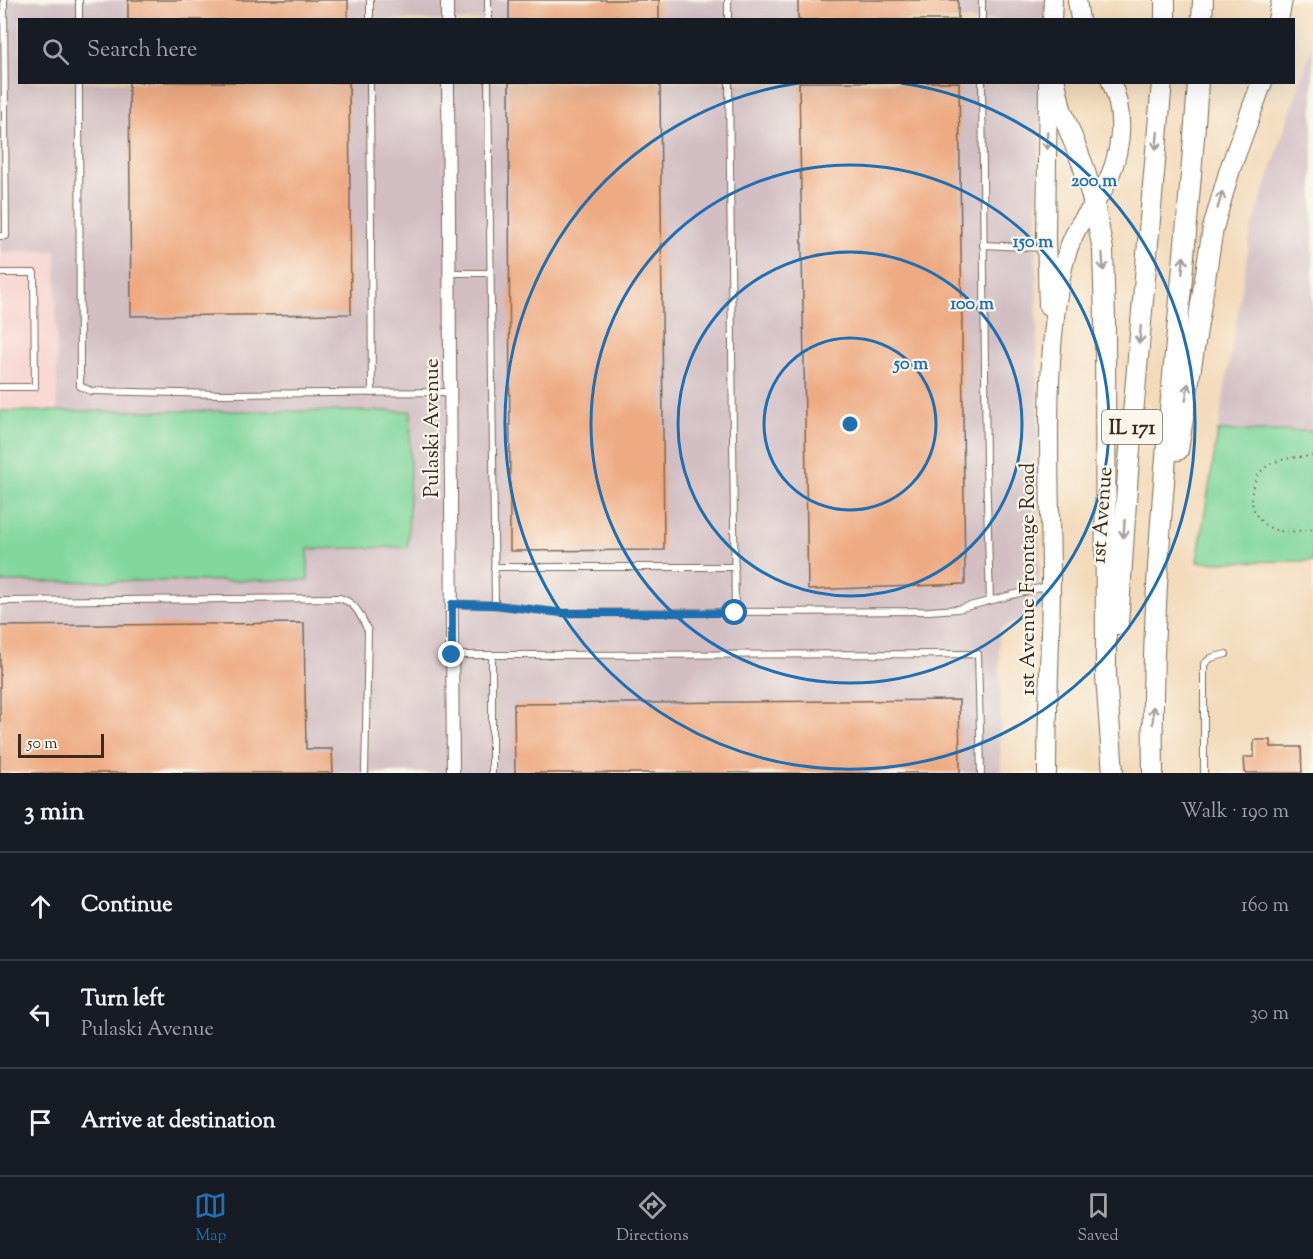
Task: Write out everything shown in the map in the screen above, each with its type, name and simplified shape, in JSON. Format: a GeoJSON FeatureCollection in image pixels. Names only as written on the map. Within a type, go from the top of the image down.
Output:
{"type":"FeatureCollection","features":[{"type":"Feature","properties":{"kind":"main road"},"geometry":{"type":"LineString","coordinates":[[1165,18],[1166,0]]}},
{"type":"Feature","properties":{"kind":"main road"},"geometry":{"type":"LineString","coordinates":[[1202,18],[1203,0]]}},
{"type":"Feature","properties":{"kind":"main road"},"geometry":{"type":"LineString","coordinates":[[1278,18],[1282,0]]}},
{"type":"Feature","properties":{"kind":"main road"},"geometry":{"type":"LineString","coordinates":[[1055,84],[1061,109],[1084,168],[1103,250],[1106,676],[1114,773]]}},
{"type":"Feature","properties":{"kind":"main road","name":"1st Avenue"},"geometry":{"type":"LineString","coordinates":[[1114,773],[1123,536],[1162,84]]}},
{"type":"Feature","properties":{"kind":"main road","name":"IL 171"},"geometry":{"type":"LineString","coordinates":[[1153,773],[1156,595],[1163,476],[1198,84]]}},
{"type":"Feature","properties":{"kind":"main road"},"geometry":{"type":"LineString","coordinates":[[1156,595],[1213,228],[1230,169],[1261,84]]}},
{"type":"Feature","properties":{"kind":"street"},"geometry":{"type":"LineString","coordinates":[[447,0],[447,18]]}},
{"type":"Feature","properties":{"kind":"street"},"geometry":{"type":"LineString","coordinates":[[1052,18],[1053,0]]}},
{"type":"Feature","properties":{"kind":"street"},"geometry":{"type":"LineString","coordinates":[[1077,0],[1080,18]]}},
{"type":"Feature","properties":{"kind":"street","name":"Pulaski Avenue"},"geometry":{"type":"LineString","coordinates":[[448,84],[453,773]]}},
{"type":"Feature","properties":{"kind":"street","name":"1st Avenue Frontage Road"},"geometry":{"type":"LineString","coordinates":[[1047,773],[1051,585],[1051,384],[1047,248],[1048,84]]}},
{"type":"Feature","properties":{"kind":"street","name":"1st Avenue Frontage Road"},"geometry":{"type":"LineString","coordinates":[[1051,384],[1055,321],[1068,248],[1078,226],[1111,176],[1119,142],[1118,104],[1112,84]]}},
{"type":"Feature","properties":{"kind":"lane"},"geometry":{"type":"LineString","coordinates":[[79,0],[79,18]]}},
{"type":"Feature","properties":{"kind":"lane"},"geometry":{"type":"LineString","coordinates":[[370,0],[370,18]]}},
{"type":"Feature","properties":{"kind":"lane"},"geometry":{"type":"LineString","coordinates":[[488,18],[489,0]]}},
{"type":"Feature","properties":{"kind":"lane"},"geometry":{"type":"LineString","coordinates":[[728,0],[728,18]]}},
{"type":"Feature","properties":{"kind":"lane"},"geometry":{"type":"LineString","coordinates":[[982,0],[982,18]]}},
{"type":"Feature","properties":{"kind":"lane"},"geometry":{"type":"LineString","coordinates":[[0,236],[6,236],[3,4]]}},
{"type":"Feature","properties":{"kind":"lane"},"geometry":{"type":"LineString","coordinates":[[79,84],[80,386],[91,391],[220,394],[451,392]]}},
{"type":"Feature","properties":{"kind":"lane"},"geometry":{"type":"LineString","coordinates":[[370,84],[372,393]]}},
{"type":"Feature","properties":{"kind":"lane"},"geometry":{"type":"LineString","coordinates":[[488,84],[495,605]]}},
{"type":"Feature","properties":{"kind":"lane"},"geometry":{"type":"LineString","coordinates":[[729,84],[735,613]]}},
{"type":"Feature","properties":{"kind":"lane"},"geometry":{"type":"LineString","coordinates":[[982,84],[986,466],[990,601]]}},
{"type":"Feature","properties":{"kind":"lane"},"geometry":{"type":"LineString","coordinates":[[983,246],[1047,248]]}},
{"type":"Feature","properties":{"kind":"lane"},"geometry":{"type":"LineString","coordinates":[[0,273],[34,273],[35,376],[35,387],[0,387]]}},
{"type":"Feature","properties":{"kind":"lane"},"geometry":{"type":"LineString","coordinates":[[450,273],[490,273]]}},
{"type":"Feature","properties":{"kind":"lane"},"geometry":{"type":"LineString","coordinates":[[494,567],[735,567]]}},
{"type":"Feature","properties":{"kind":"lane"},"geometry":{"type":"LineString","coordinates":[[452,604],[495,605],[563,613],[929,611],[958,609],[1051,585]]}},
{"type":"Feature","properties":{"kind":"lane"},"geometry":{"type":"LineString","coordinates":[[0,600],[339,598],[348,600],[359,612],[368,631],[365,773]]}},
{"type":"Feature","properties":{"kind":"lane"},"geometry":{"type":"LineString","coordinates":[[452,655],[978,654],[981,773]]}},
{"type":"Feature","properties":{"kind":"lane"},"geometry":{"type":"LineString","coordinates":[[1204,773],[1204,663],[1211,658],[1226,654]]}},
{"type":"Feature","properties":{"kind":"lane"},"geometry":{"type":"LineString","coordinates":[[492,655],[492,773]]}},
{"type":"Feature","properties":{"kind":"path"},"geometry":{"type":"LineString","coordinates":[[1313,456],[1286,458],[1270,464],[1260,471],[1251,493],[1255,512],[1269,527],[1288,532],[1313,529]]}},
{"type":"Feature","properties":{"kind":"shaded area"},"geometry":{"type":"Polygon","coordinates":[[[0,0],[1045,0],[1044,18],[18,18],[18,84],[1042,84],[1036,237],[1040,611],[999,629],[1001,773],[0,773],[0,411],[57,410],[56,251],[0,252],[0,0]]]}},
{"type":"Feature","properties":{"kind":"shaded area"},"geometry":{"type":"Polygon","coordinates":[[[1313,44],[1313,431],[1218,431],[1252,227],[1313,44]]]}},
{"type":"Feature","properties":{"kind":"shaded area"},"geometry":{"type":"Polygon","coordinates":[[[56,251],[57,410],[0,411],[0,252],[56,251]]]}},
{"type":"Feature","properties":{"kind":"green space"},"geometry":{"type":"Polygon","coordinates":[[[0,411],[411,411],[408,547],[308,549],[308,580],[0,582],[0,411]]]}},
{"type":"Feature","properties":{"kind":"green space"},"geometry":{"type":"Polygon","coordinates":[[[1218,431],[1313,431],[1313,561],[1197,562],[1218,431]]]}},
{"type":"Feature","properties":{"kind":"building"},"geometry":{"type":"Polygon","coordinates":[[[128,0],[348,0],[348,18],[128,18],[128,0]]]}},
{"type":"Feature","properties":{"kind":"building"},"geometry":{"type":"Polygon","coordinates":[[[509,0],[659,0],[659,18],[509,18],[509,0]]]}},
{"type":"Feature","properties":{"kind":"building"},"geometry":{"type":"Polygon","coordinates":[[[798,0],[958,0],[958,18],[798,18],[798,0]]]}},
{"type":"Feature","properties":{"kind":"building"},"geometry":{"type":"Polygon","coordinates":[[[129,84],[349,84],[351,314],[131,316],[129,84]]]}},
{"type":"Feature","properties":{"kind":"building"},"geometry":{"type":"Polygon","coordinates":[[[509,84],[660,84],[664,550],[510,551],[509,84]]]}},
{"type":"Feature","properties":{"kind":"building"},"geometry":{"type":"Polygon","coordinates":[[[799,84],[959,84],[965,584],[808,590],[799,84]]]}},
{"type":"Feature","properties":{"kind":"building"},"geometry":{"type":"Polygon","coordinates":[[[304,623],[306,749],[332,749],[333,773],[0,773],[0,626],[304,623]]]}},
{"type":"Feature","properties":{"kind":"building"},"geometry":{"type":"Polygon","coordinates":[[[959,700],[960,773],[515,773],[514,704],[959,700]]]}},
{"type":"Feature","properties":{"kind":"building"},"geometry":{"type":"Polygon","coordinates":[[[1254,740],[1271,740],[1271,747],[1301,747],[1302,773],[1245,773],[1244,757],[1254,757],[1254,740]]]}},
{"type":"Feature","properties":{"kind":"route"},"geometry":{"type":"LineString","coordinates":[[452,655],[452,604],[495,605],[563,613],[735,613]]}}]}
